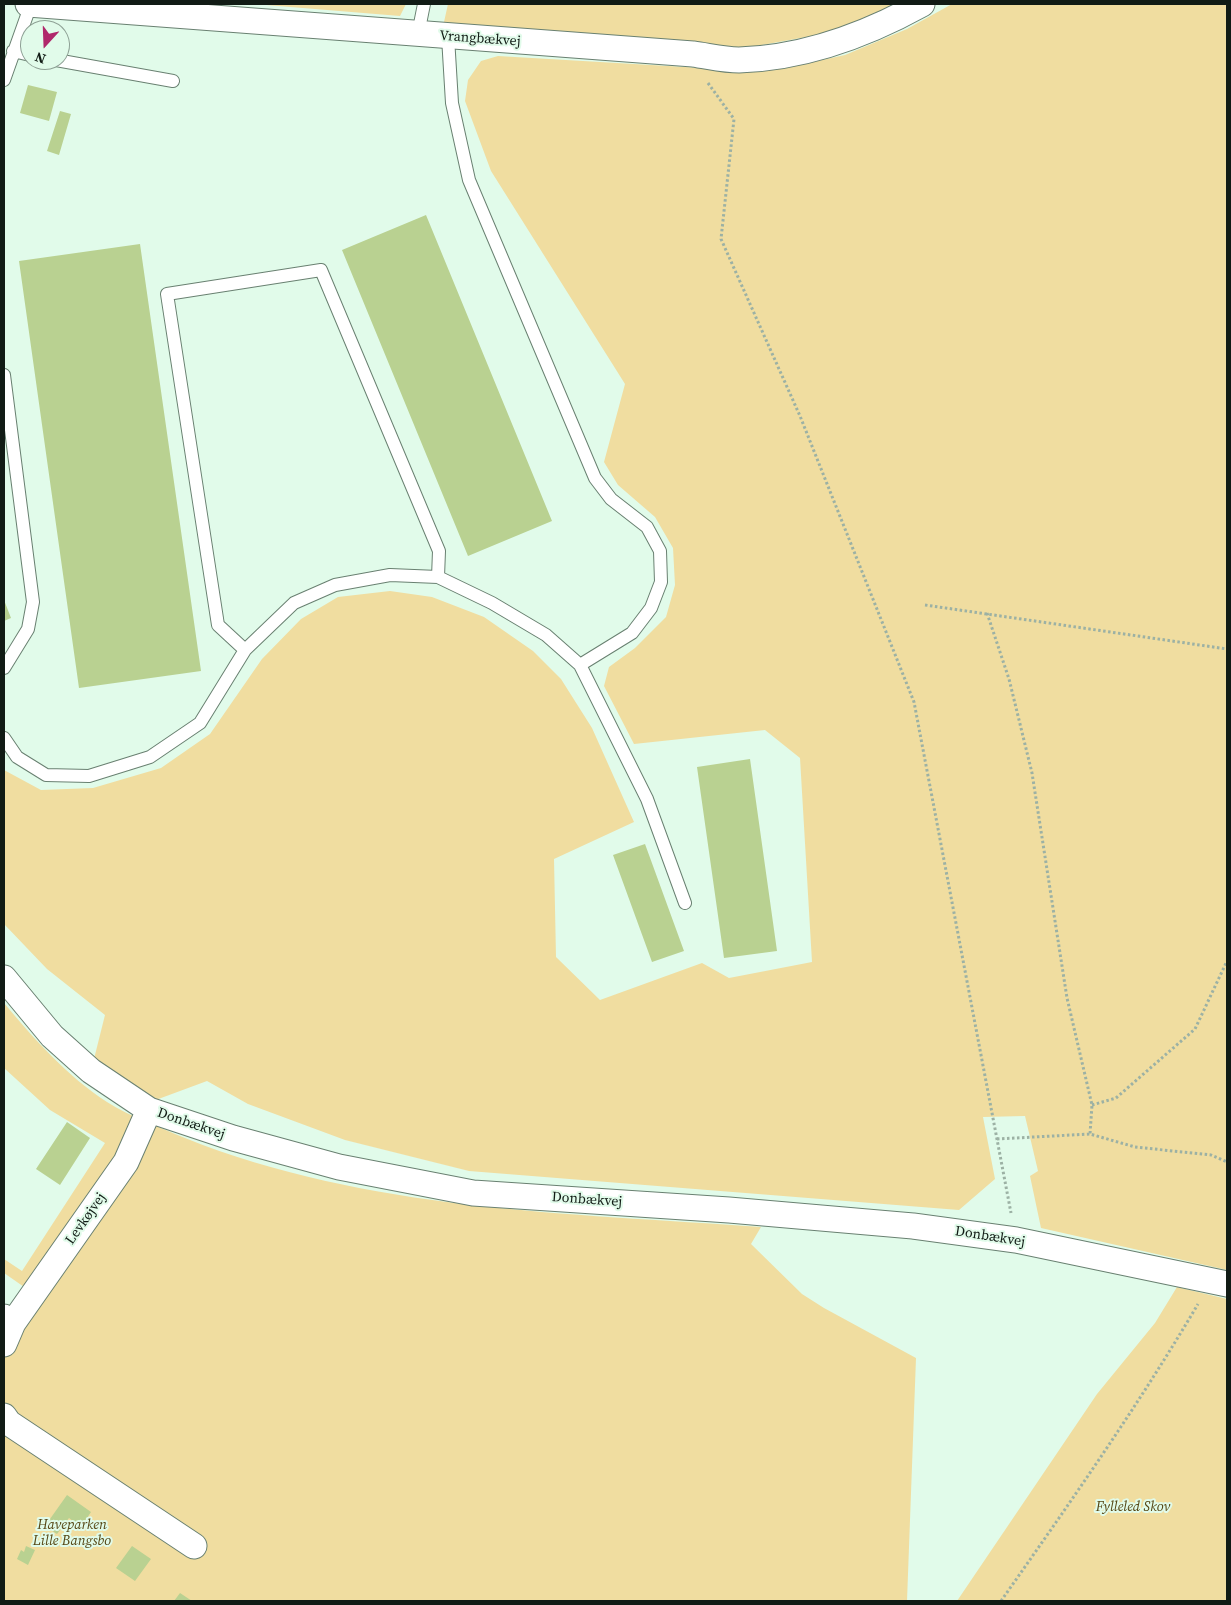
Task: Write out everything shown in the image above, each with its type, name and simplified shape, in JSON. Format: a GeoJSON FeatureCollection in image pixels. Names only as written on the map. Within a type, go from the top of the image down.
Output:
{"type":"FeatureCollection","features":[{"type":"Feature","properties":{"kind":"street","name":"Vrangbækvej"},"geometry":{"type":"LineString","coordinates":[[30,4],[693,54],[738,60],[802,52],[838,42],[900,16],[922,4]]}},
{"type":"Feature","properties":{"kind":"street","name":"Donbækvej"},"geometry":{"type":"LineString","coordinates":[[4,978],[52,1036],[91,1071],[149,1110],[233,1138],[339,1166],[473,1193],[729,1210],[903,1225],[1016,1240],[1219,1282]]}},
{"type":"Feature","properties":{"kind":"street","name":"Levkøjvej"},"geometry":{"type":"LineString","coordinates":[[7,1328],[126,1162],[149,1110]]}},
{"type":"Feature","properties":{"kind":"street"},"geometry":{"type":"LineString","coordinates":[[4,1416],[9,1422],[194,1546]]}},
{"type":"Feature","properties":{"kind":"lane"},"geometry":{"type":"LineString","coordinates":[[4,80],[30,4]]}},
{"type":"Feature","properties":{"kind":"lane"},"geometry":{"type":"LineString","coordinates":[[418,34],[424,4]]}},
{"type":"Feature","properties":{"kind":"lane"},"geometry":{"type":"LineString","coordinates":[[448,37],[452,103],[469,180],[595,478],[611,499],[647,527],[660,551],[661,582],[651,608],[632,633],[580,665]]}},
{"type":"Feature","properties":{"kind":"lane"},"geometry":{"type":"LineString","coordinates":[[13,52],[20,53]]}},
{"type":"Feature","properties":{"kind":"lane"},"geometry":{"type":"LineString","coordinates":[[70,63],[173,81]]}},
{"type":"Feature","properties":{"kind":"lane"},"geometry":{"type":"LineString","coordinates":[[245,650],[218,625],[167,294],[321,270],[439,551],[438,577]]}},
{"type":"Feature","properties":{"kind":"lane"},"geometry":{"type":"LineString","coordinates":[[4,375],[33,602],[28,629],[4,668]]}},
{"type":"Feature","properties":{"kind":"lane"},"geometry":{"type":"LineString","coordinates":[[4,738],[17,757],[46,775],[89,776],[150,757],[200,723],[245,650],[294,603],[335,585],[390,575],[438,577],[492,603],[546,635],[580,665],[647,799],[685,904]]}},
{"type":"Feature","properties":{"kind":"path"},"geometry":{"type":"LineString","coordinates":[[693,54],[709,85],[734,119],[721,239],[800,416],[914,702],[1016,1240]]}},
{"type":"Feature","properties":{"kind":"path"},"geometry":{"type":"LineString","coordinates":[[925,604],[1227,648]]}},
{"type":"Feature","properties":{"kind":"path"},"geometry":{"type":"LineString","coordinates":[[987,613],[1009,679],[1032,773],[1067,998],[1092,1105],[1090,1134]]}},
{"type":"Feature","properties":{"kind":"path"},"geometry":{"type":"LineString","coordinates":[[1092,1105],[1116,1098],[1195,1029],[1227,961]]}},
{"type":"Feature","properties":{"kind":"path"},"geometry":{"type":"LineString","coordinates":[[997,1139],[1090,1134],[1135,1147],[1211,1155],[1227,1162]]}},
{"type":"Feature","properties":{"kind":"path"},"geometry":{"type":"LineString","coordinates":[[1001,1601],[1219,1282]]}},
{"type":"Feature","properties":{"kind":"green space"},"geometry":{"type":"Polygon","coordinates":[[[254,4],[406,4],[400,16],[254,4]]]}},
{"type":"Feature","properties":{"kind":"green space"},"geometry":{"type":"Polygon","coordinates":[[[448,4],[903,4],[834,32],[734,50],[442,31],[448,4]]]}},
{"type":"Feature","properties":{"kind":"green space"},"geometry":{"type":"Polygon","coordinates":[[[952,4],[1227,4],[1227,1270],[1041,1228],[1030,1176],[1038,1171],[1025,1116],[983,1117],[995,1179],[959,1210],[469,1171],[345,1140],[248,1104],[207,1081],[153,1101],[91,1071],[105,1015],[47,969],[4,924],[4,770],[41,790],[93,788],[161,768],[210,734],[262,659],[301,619],[338,597],[390,591],[432,597],[484,617],[533,651],[561,679],[592,728],[634,822],[554,859],[556,957],[600,1000],[702,963],[729,978],[812,962],[800,758],[765,730],[634,744],[604,686],[609,667],[635,648],[666,617],[675,585],[673,548],[655,517],[618,485],[604,462],[625,384],[491,171],[465,101],[468,80],[481,61],[498,56],[736,70],[804,64],[845,55],[907,29],[952,4]]]}},
{"type":"Feature","properties":{"kind":"green space","name":"Haveparken Lille Bangsbo"},"geometry":{"type":"Polygon","coordinates":[[[4,1003],[65,1069],[107,1102],[135,1117],[185,1138],[254,1162],[325,1181],[396,1195],[469,1205],[761,1227],[751,1244],[802,1294],[916,1358],[907,1601],[4,1601],[4,1349],[40,1298],[4,1273],[4,1259],[22,1271],[105,1143],[50,1110],[4,1068],[4,1003]]]}},
{"type":"Feature","properties":{"kind":"green space","name":"Fylleled Skov"},"geometry":{"type":"Polygon","coordinates":[[[1177,1287],[1227,1299],[1227,1601],[957,1601],[1097,1394],[1155,1323],[1177,1287]]]}},
{"type":"Feature","properties":{"kind":"building"},"geometry":{"type":"Polygon","coordinates":[[[28,85],[57,92],[49,121],[20,113],[28,85]]]}},
{"type":"Feature","properties":{"kind":"building"},"geometry":{"type":"Polygon","coordinates":[[[60,111],[71,114],[59,155],[47,151],[60,111]]]}},
{"type":"Feature","properties":{"kind":"building"},"geometry":{"type":"Polygon","coordinates":[[[426,215],[552,521],[468,556],[342,250],[426,215]]]}},
{"type":"Feature","properties":{"kind":"building"},"geometry":{"type":"Polygon","coordinates":[[[140,244],[201,671],[79,688],[19,261],[140,244]]]}},
{"type":"Feature","properties":{"kind":"building"},"geometry":{"type":"Polygon","coordinates":[[[4,600],[11,618],[4,621],[4,600]]]}},
{"type":"Feature","properties":{"kind":"building"},"geometry":{"type":"Polygon","coordinates":[[[750,759],[777,951],[724,958],[697,767],[750,759]]]}},
{"type":"Feature","properties":{"kind":"building"},"geometry":{"type":"Polygon","coordinates":[[[645,844],[684,951],[652,962],[613,855],[645,844]]]}},
{"type":"Feature","properties":{"kind":"building"},"geometry":{"type":"Polygon","coordinates":[[[67,1122],[90,1138],[60,1185],[36,1169],[67,1122]]]}},
{"type":"Feature","properties":{"kind":"building"},"geometry":{"type":"Polygon","coordinates":[[[67,1495],[91,1512],[81,1527],[69,1518],[57,1534],[45,1526],[67,1495]]]}},
{"type":"Feature","properties":{"kind":"building"},"geometry":{"type":"Polygon","coordinates":[[[26,1546],[35,1550],[28,1565],[17,1559],[21,1550],[24,1552],[26,1546]]]}},
{"type":"Feature","properties":{"kind":"building"},"geometry":{"type":"Polygon","coordinates":[[[132,1546],[151,1559],[135,1581],[116,1568],[132,1546]]]}},
{"type":"Feature","properties":{"kind":"building"},"geometry":{"type":"Polygon","coordinates":[[[180,1593],[192,1601],[174,1601],[180,1593]]]}}]}
